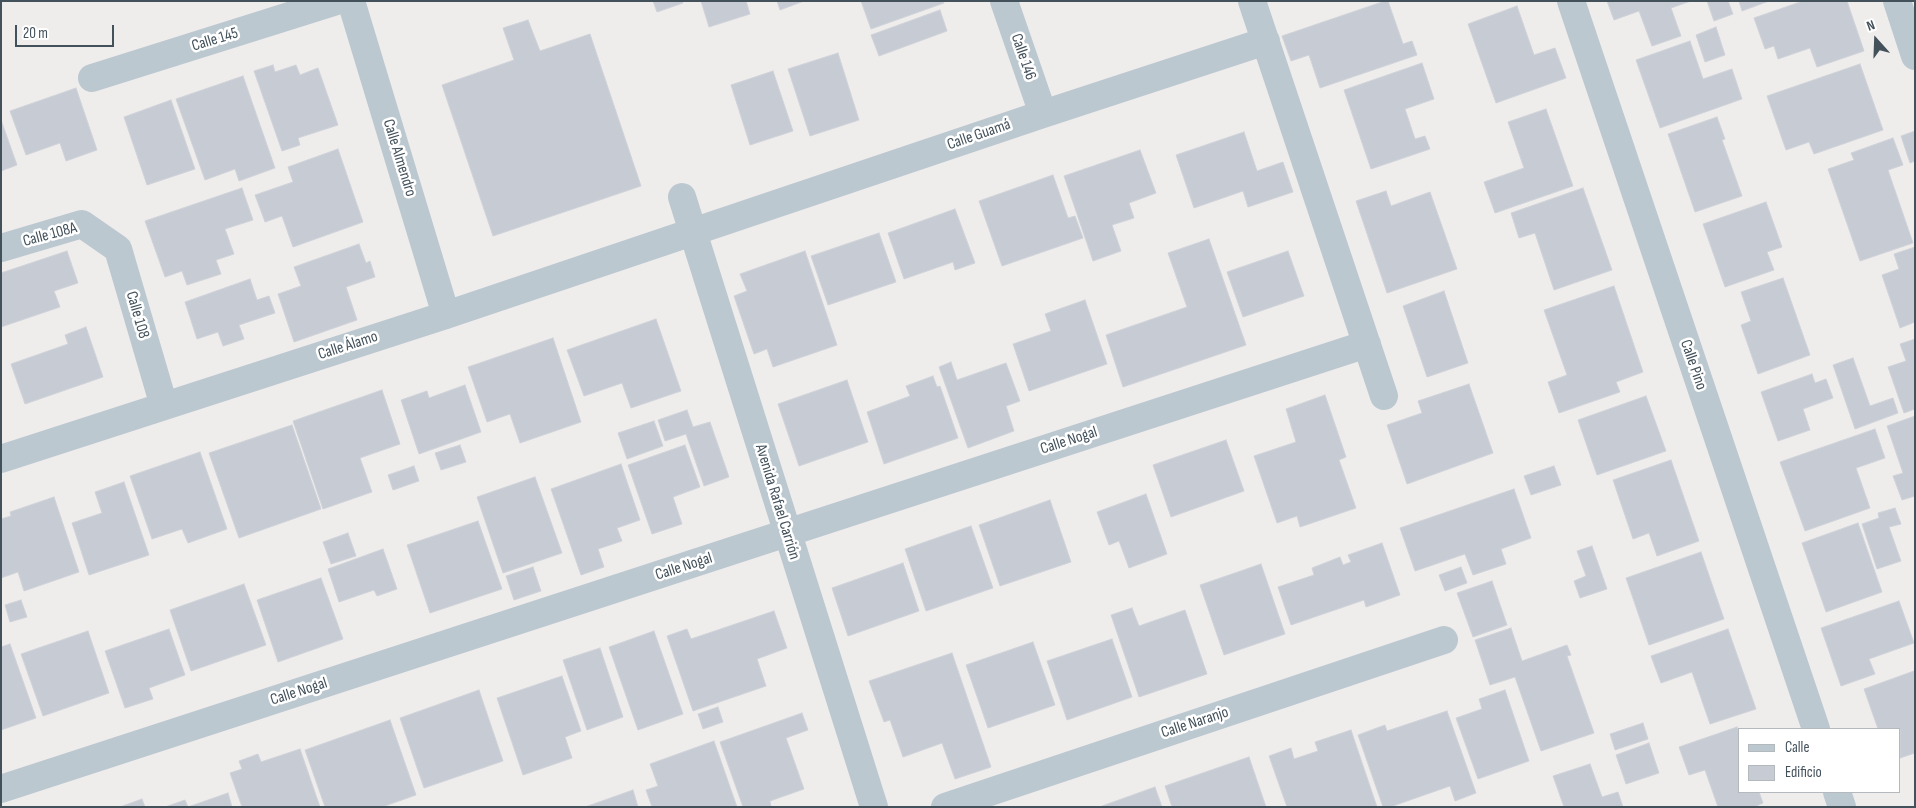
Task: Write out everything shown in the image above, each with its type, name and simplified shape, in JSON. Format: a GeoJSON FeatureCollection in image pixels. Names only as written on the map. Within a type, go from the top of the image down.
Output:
{"type":"FeatureCollection","features":[{"type":"Feature","properties":{"kind":"street","name":"Calle 145"},"geometry":{"type":"LineString","coordinates":[[92,78],[337,1]]}},
{"type":"Feature","properties":{"kind":"street","name":"Calle Almendro"},"geometry":{"type":"LineString","coordinates":[[351,1],[446,314]]}},
{"type":"Feature","properties":{"kind":"street","name":"Calle 146"},"geometry":{"type":"LineString","coordinates":[[1004,1],[1043,114]]}},
{"type":"Feature","properties":{"kind":"street"},"geometry":{"type":"LineString","coordinates":[[1252,1],[1384,396]]}},
{"type":"Feature","properties":{"kind":"street","name":"Calle Pino"},"geometry":{"type":"LineString","coordinates":[[1571,1],[1816,728]]}},
{"type":"Feature","properties":{"kind":"street"},"geometry":{"type":"LineString","coordinates":[[1896,1],[1915,56]]}},
{"type":"Feature","properties":{"kind":"street","name":"Calle Guamá"},"geometry":{"type":"LineString","coordinates":[[694,232],[1266,41]]}},
{"type":"Feature","properties":{"kind":"street","name":"Avenida Rafael Carrión"},"geometry":{"type":"LineString","coordinates":[[682,197],[874,807]]}},
{"type":"Feature","properties":{"kind":"street","name":"Calle 108A"},"geometry":{"type":"LineString","coordinates":[[1,248],[82,224],[97,234]]}},
{"type":"Feature","properties":{"kind":"street","name":"Calle Álamo"},"geometry":{"type":"LineString","coordinates":[[1,459],[694,232]]}},
{"type":"Feature","properties":{"kind":"street","name":"Calle 108"},"geometry":{"type":"LineString","coordinates":[[97,234],[118,249],[164,406]]}},
{"type":"Feature","properties":{"kind":"street","name":"Calle Nogal"},"geometry":{"type":"LineString","coordinates":[[1,788],[1367,344]]}},
{"type":"Feature","properties":{"kind":"street","name":"Calle Naranjo"},"geometry":{"type":"LineString","coordinates":[[945,807],[1444,640]]}},
{"type":"Feature","properties":{"kind":"street"},"geometry":{"type":"LineString","coordinates":[[1837,793],[1842,807]]}},
{"type":"Feature","properties":{"kind":"building"},"geometry":{"type":"Polygon","coordinates":[[[653,1],[682,1],[683,3],[657,12],[653,1]]]}},
{"type":"Feature","properties":{"kind":"building"},"geometry":{"type":"Polygon","coordinates":[[[701,1],[746,1],[750,14],[709,27],[701,1]]]}},
{"type":"Feature","properties":{"kind":"building"},"geometry":{"type":"Polygon","coordinates":[[[777,1],[804,1],[780,10],[777,1]]]}},
{"type":"Feature","properties":{"kind":"building"},"geometry":{"type":"Polygon","coordinates":[[[861,1],[943,1],[944,3],[871,29],[861,1]]]}},
{"type":"Feature","properties":{"kind":"building"},"geometry":{"type":"Polygon","coordinates":[[[1388,1],[1403,44],[1412,41],[1417,55],[1320,88],[1309,55],[1291,61],[1282,36],[1388,1]]]}},
{"type":"Feature","properties":{"kind":"building"},"geometry":{"type":"Polygon","coordinates":[[[1607,1],[1691,1],[1671,8],[1681,36],[1652,46],[1639,11],[1614,20],[1607,1]]]}},
{"type":"Feature","properties":{"kind":"building"},"geometry":{"type":"Polygon","coordinates":[[[1707,1],[1728,1],[1733,14],[1714,21],[1707,1]]]}},
{"type":"Feature","properties":{"kind":"building"},"geometry":{"type":"Polygon","coordinates":[[[1739,1],[1769,1],[1742,11],[1739,1]]]}},
{"type":"Feature","properties":{"kind":"building"},"geometry":{"type":"Polygon","coordinates":[[[1803,1],[1847,1],[1864,51],[1817,67],[1810,48],[1778,59],[1774,46],[1765,49],[1754,18],[1803,1]]]}},
{"type":"Feature","properties":{"kind":"building"},"geometry":{"type":"Polygon","coordinates":[[[1517,6],[1534,55],[1555,48],[1566,78],[1496,103],[1468,24],[1517,6]]]}},
{"type":"Feature","properties":{"kind":"building"},"geometry":{"type":"Polygon","coordinates":[[[940,10],[947,31],[879,56],[871,35],[940,10]]]}},
{"type":"Feature","properties":{"kind":"building"},"geometry":{"type":"Polygon","coordinates":[[[528,20],[540,51],[590,34],[641,186],[493,236],[442,85],[514,60],[503,28],[528,20]]]}},
{"type":"Feature","properties":{"kind":"building"},"geometry":{"type":"Polygon","coordinates":[[[1716,27],[1725,55],[1705,62],[1696,35],[1716,27]]]}},
{"type":"Feature","properties":{"kind":"building"},"geometry":{"type":"Polygon","coordinates":[[[1690,41],[1703,79],[1732,69],[1742,99],[1660,128],[1636,60],[1690,41]]]}},
{"type":"Feature","properties":{"kind":"building"},"geometry":{"type":"Polygon","coordinates":[[[838,53],[859,120],[810,136],[788,69],[838,53]]]}},
{"type":"Feature","properties":{"kind":"building"},"geometry":{"type":"Polygon","coordinates":[[[1422,63],[1434,99],[1405,109],[1415,139],[1425,136],[1430,149],[1371,169],[1344,90],[1422,63]]]}},
{"type":"Feature","properties":{"kind":"building"},"geometry":{"type":"Polygon","coordinates":[[[1860,64],[1883,130],[1814,154],[1809,142],[1786,150],[1767,96],[1860,64]]]}},
{"type":"Feature","properties":{"kind":"building"},"geometry":{"type":"Polygon","coordinates":[[[273,65],[275,72],[296,65],[300,75],[318,68],[338,125],[298,138],[300,145],[282,151],[254,71],[273,65]]]}},
{"type":"Feature","properties":{"kind":"building"},"geometry":{"type":"Polygon","coordinates":[[[773,71],[793,131],[750,145],[731,85],[773,71]]]}},
{"type":"Feature","properties":{"kind":"building"},"geometry":{"type":"Polygon","coordinates":[[[243,76],[275,168],[239,181],[235,169],[205,180],[176,99],[243,76]]]}},
{"type":"Feature","properties":{"kind":"building"},"geometry":{"type":"Polygon","coordinates":[[[76,88],[97,150],[66,161],[60,143],[26,155],[10,111],[76,88]]]}},
{"type":"Feature","properties":{"kind":"building"},"geometry":{"type":"Polygon","coordinates":[[[171,100],[195,169],[147,185],[124,117],[171,100]]]}},
{"type":"Feature","properties":{"kind":"building"},"geometry":{"type":"Polygon","coordinates":[[[1546,109],[1573,186],[1495,213],[1484,182],[1524,168],[1508,122],[1546,109]]]}},
{"type":"Feature","properties":{"kind":"building"},"geometry":{"type":"Polygon","coordinates":[[[1717,117],[1725,139],[1722,140],[1742,196],[1695,212],[1668,134],[1717,117]]]}},
{"type":"Feature","properties":{"kind":"building"},"geometry":{"type":"Polygon","coordinates":[[[1,120],[17,165],[1,171],[1,120]]]}},
{"type":"Feature","properties":{"kind":"building"},"geometry":{"type":"Polygon","coordinates":[[[1915,131],[1915,161],[1910,163],[1901,136],[1915,131]]]}},
{"type":"Feature","properties":{"kind":"building"},"geometry":{"type":"Polygon","coordinates":[[[1244,132],[1257,171],[1283,162],[1293,192],[1248,207],[1243,191],[1194,208],[1176,155],[1244,132]]]}},
{"type":"Feature","properties":{"kind":"building"},"geometry":{"type":"Polygon","coordinates":[[[1893,138],[1903,165],[1888,170],[1913,243],[1860,261],[1828,169],[1854,160],[1851,153],[1893,138]]]}},
{"type":"Feature","properties":{"kind":"building"},"geometry":{"type":"Polygon","coordinates":[[[338,149],[363,222],[293,247],[282,216],[265,222],[255,195],[293,182],[288,167],[338,149]]]}},
{"type":"Feature","properties":{"kind":"building"},"geometry":{"type":"Polygon","coordinates":[[[1140,150],[1156,193],[1129,203],[1134,218],[1112,225],[1121,251],[1093,261],[1064,176],[1140,150]]]}},
{"type":"Feature","properties":{"kind":"building"},"geometry":{"type":"Polygon","coordinates":[[[1053,175],[1068,218],[1075,216],[1083,238],[1002,266],[979,201],[1053,175]]]}},
{"type":"Feature","properties":{"kind":"building"},"geometry":{"type":"Polygon","coordinates":[[[242,188],[253,220],[225,229],[234,254],[216,260],[221,274],[187,285],[182,271],[165,277],[145,221],[242,188]]]}},
{"type":"Feature","properties":{"kind":"building"},"geometry":{"type":"Polygon","coordinates":[[[1583,188],[1612,270],[1554,290],[1535,233],[1519,238],[1511,213],[1583,188]]]}},
{"type":"Feature","properties":{"kind":"building"},"geometry":{"type":"Polygon","coordinates":[[[1386,191],[1391,206],[1430,192],[1457,269],[1387,293],[1356,201],[1386,191]]]}},
{"type":"Feature","properties":{"kind":"building"},"geometry":{"type":"Polygon","coordinates":[[[1766,202],[1782,247],[1767,252],[1774,270],[1725,287],[1703,224],[1766,202]]]}},
{"type":"Feature","properties":{"kind":"building"},"geometry":{"type":"Polygon","coordinates":[[[955,209],[975,263],[955,270],[953,262],[904,279],[888,233],[955,209]]]}},
{"type":"Feature","properties":{"kind":"building"},"geometry":{"type":"Polygon","coordinates":[[[879,233],[896,282],[828,305],[811,256],[879,233]]]}},
{"type":"Feature","properties":{"kind":"building"},"geometry":{"type":"Polygon","coordinates":[[[1209,239],[1246,345],[1123,387],[1106,335],[1187,307],[1168,253],[1209,239]]]}},
{"type":"Feature","properties":{"kind":"building"},"geometry":{"type":"Polygon","coordinates":[[[359,244],[366,263],[370,261],[375,277],[346,287],[357,320],[294,342],[278,294],[301,286],[294,267],[359,244]]]}},
{"type":"Feature","properties":{"kind":"building"},"geometry":{"type":"Polygon","coordinates":[[[1915,247],[1915,322],[1900,328],[1882,275],[1899,269],[1894,254],[1915,247]]]}},
{"type":"Feature","properties":{"kind":"building"},"geometry":{"type":"Polygon","coordinates":[[[67,251],[78,283],[54,291],[60,307],[1,327],[1,273],[67,251]]]}},
{"type":"Feature","properties":{"kind":"building"},"geometry":{"type":"Polygon","coordinates":[[[805,251],[837,345],[773,367],[767,349],[754,354],[734,296],[747,291],[740,274],[805,251]]]}},
{"type":"Feature","properties":{"kind":"building"},"geometry":{"type":"Polygon","coordinates":[[[1288,251],[1304,296],[1243,317],[1227,272],[1288,251]]]}},
{"type":"Feature","properties":{"kind":"building"},"geometry":{"type":"Polygon","coordinates":[[[1783,278],[1810,355],[1758,374],[1741,325],[1751,321],[1741,292],[1783,278]]]}},
{"type":"Feature","properties":{"kind":"building"},"geometry":{"type":"Polygon","coordinates":[[[250,279],[257,300],[269,296],[275,313],[239,325],[244,339],[223,346],[218,332],[197,339],[185,302],[250,279]]]}},
{"type":"Feature","properties":{"kind":"building"},"geometry":{"type":"Polygon","coordinates":[[[1614,286],[1643,372],[1616,382],[1620,392],[1559,413],[1548,382],[1567,375],[1544,310],[1614,286]]]}},
{"type":"Feature","properties":{"kind":"building"},"geometry":{"type":"Polygon","coordinates":[[[1444,291],[1468,363],[1427,377],[1403,306],[1444,291]]]}},
{"type":"Feature","properties":{"kind":"building"},"geometry":{"type":"Polygon","coordinates":[[[1085,300],[1107,364],[1029,391],[1013,344],[1051,331],[1045,314],[1085,300]]]}},
{"type":"Feature","properties":{"kind":"building"},"geometry":{"type":"Polygon","coordinates":[[[656,319],[681,391],[631,408],[622,383],[584,396],[567,350],[656,319]]]}},
{"type":"Feature","properties":{"kind":"building"},"geometry":{"type":"Polygon","coordinates":[[[86,327],[103,377],[25,404],[11,364],[68,344],[65,335],[86,327]]]}},
{"type":"Feature","properties":{"kind":"building"},"geometry":{"type":"Polygon","coordinates":[[[553,338],[581,422],[520,443],[510,414],[487,422],[468,367],[553,338]]]}},
{"type":"Feature","properties":{"kind":"building"},"geometry":{"type":"Polygon","coordinates":[[[1915,339],[1915,409],[1904,413],[1888,367],[1906,361],[1900,344],[1915,339]]]}},
{"type":"Feature","properties":{"kind":"building"},"geometry":{"type":"Polygon","coordinates":[[[1853,358],[1870,406],[1893,398],[1898,413],[1855,429],[1833,365],[1853,358]]]}},
{"type":"Feature","properties":{"kind":"building"},"geometry":{"type":"Polygon","coordinates":[[[951,362],[957,380],[1006,363],[1020,401],[1006,406],[1014,431],[968,448],[939,367],[951,362]]]}},
{"type":"Feature","properties":{"kind":"building"},"geometry":{"type":"Polygon","coordinates":[[[1812,374],[1815,383],[1826,379],[1833,398],[1803,409],[1810,430],[1778,441],[1761,392],[1812,374]]]}},
{"type":"Feature","properties":{"kind":"building"},"geometry":{"type":"Polygon","coordinates":[[[933,376],[937,387],[940,386],[958,438],[884,464],[867,412],[910,396],[906,386],[933,376]]]}},
{"type":"Feature","properties":{"kind":"building"},"geometry":{"type":"Polygon","coordinates":[[[847,380],[868,442],[799,466],[778,404],[847,380]]]}},
{"type":"Feature","properties":{"kind":"building"},"geometry":{"type":"Polygon","coordinates":[[[1469,384],[1493,453],[1407,484],[1387,425],[1422,413],[1418,401],[1469,384]]]}},
{"type":"Feature","properties":{"kind":"building"},"geometry":{"type":"Polygon","coordinates":[[[465,385],[481,432],[419,454],[401,400],[427,391],[429,398],[465,385]]]}},
{"type":"Feature","properties":{"kind":"building"},"geometry":{"type":"Polygon","coordinates":[[[382,390],[400,444],[360,458],[372,492],[323,509],[293,421],[382,390]]]}},
{"type":"Feature","properties":{"kind":"building"},"geometry":{"type":"Polygon","coordinates":[[[1325,395],[1346,457],[1339,460],[1356,508],[1300,527],[1297,516],[1277,523],[1254,456],[1296,442],[1286,409],[1325,395]]]}},
{"type":"Feature","properties":{"kind":"building"},"geometry":{"type":"Polygon","coordinates":[[[1646,396],[1666,451],[1597,475],[1578,420],[1646,396]]]}},
{"type":"Feature","properties":{"kind":"building"},"geometry":{"type":"Polygon","coordinates":[[[687,410],[693,427],[710,422],[729,477],[704,486],[686,434],[665,441],[658,420],[687,410]]]}},
{"type":"Feature","properties":{"kind":"building"},"geometry":{"type":"Polygon","coordinates":[[[1915,416],[1915,496],[1902,500],[1893,476],[1903,473],[1887,426],[1915,416]]]}},
{"type":"Feature","properties":{"kind":"building"},"geometry":{"type":"Polygon","coordinates":[[[654,421],[663,446],[627,459],[618,433],[654,421]]]}},
{"type":"Feature","properties":{"kind":"building"},"geometry":{"type":"Polygon","coordinates":[[[292,425],[321,509],[239,538],[209,453],[292,425]]]}},
{"type":"Feature","properties":{"kind":"building"},"geometry":{"type":"Polygon","coordinates":[[[1875,429],[1885,458],[1856,468],[1870,508],[1805,531],[1780,462],[1875,429]]]}},
{"type":"Feature","properties":{"kind":"building"},"geometry":{"type":"Polygon","coordinates":[[[1226,440],[1244,491],[1171,517],[1153,465],[1226,440]]]}},
{"type":"Feature","properties":{"kind":"building"},"geometry":{"type":"Polygon","coordinates":[[[460,445],[466,462],[441,470],[435,453],[460,445]]]}},
{"type":"Feature","properties":{"kind":"building"},"geometry":{"type":"Polygon","coordinates":[[[685,445],[700,487],[673,497],[682,524],[652,534],[628,465],[685,445]]]}},
{"type":"Feature","properties":{"kind":"building"},"geometry":{"type":"Polygon","coordinates":[[[200,452],[227,529],[188,543],[182,529],[152,539],[130,476],[200,452]]]}},
{"type":"Feature","properties":{"kind":"building"},"geometry":{"type":"Polygon","coordinates":[[[1671,460],[1699,541],[1657,556],[1649,533],[1633,539],[1613,480],[1671,460]]]}},
{"type":"Feature","properties":{"kind":"building"},"geometry":{"type":"Polygon","coordinates":[[[621,464],[640,520],[617,528],[622,541],[598,549],[604,567],[581,575],[551,489],[621,464]]]}},
{"type":"Feature","properties":{"kind":"building"},"geometry":{"type":"Polygon","coordinates":[[[414,466],[419,481],[393,490],[388,475],[414,466]]]}},
{"type":"Feature","properties":{"kind":"building"},"geometry":{"type":"Polygon","coordinates":[[[1554,466],[1561,485],[1531,495],[1524,476],[1554,466]]]}},
{"type":"Feature","properties":{"kind":"building"},"geometry":{"type":"Polygon","coordinates":[[[535,477],[562,553],[503,573],[477,497],[535,477]]]}},
{"type":"Feature","properties":{"kind":"building"},"geometry":{"type":"Polygon","coordinates":[[[124,482],[149,555],[89,575],[72,523],[102,513],[95,492],[124,482]]]}},
{"type":"Feature","properties":{"kind":"building"},"geometry":{"type":"Polygon","coordinates":[[[1514,489],[1531,538],[1501,549],[1506,564],[1473,575],[1465,554],[1415,571],[1400,528],[1514,489]]]}},
{"type":"Feature","properties":{"kind":"building"},"geometry":{"type":"Polygon","coordinates":[[[1146,494],[1167,554],[1129,568],[1119,541],[1109,545],[1097,512],[1146,494]]]}},
{"type":"Feature","properties":{"kind":"building"},"geometry":{"type":"Polygon","coordinates":[[[54,497],[79,572],[24,591],[18,572],[1,578],[1,519],[11,516],[10,512],[54,497]]]}},
{"type":"Feature","properties":{"kind":"building"},"geometry":{"type":"Polygon","coordinates":[[[1050,500],[1071,562],[1000,586],[979,525],[1050,500]]]}},
{"type":"Feature","properties":{"kind":"building"},"geometry":{"type":"Polygon","coordinates":[[[1895,508],[1901,524],[1889,527],[1901,561],[1877,569],[1862,524],[1879,518],[1878,513],[1895,508]]]}},
{"type":"Feature","properties":{"kind":"building"},"geometry":{"type":"Polygon","coordinates":[[[478,521],[502,589],[430,613],[407,545],[478,521]]]}},
{"type":"Feature","properties":{"kind":"building"},"geometry":{"type":"Polygon","coordinates":[[[1858,523],[1882,592],[1826,612],[1802,543],[1858,523]]]}},
{"type":"Feature","properties":{"kind":"building"},"geometry":{"type":"Polygon","coordinates":[[[971,526],[993,588],[926,611],[905,549],[971,526]]]}},
{"type":"Feature","properties":{"kind":"building"},"geometry":{"type":"Polygon","coordinates":[[[348,533],[356,556],[331,564],[323,542],[348,533]]]}},
{"type":"Feature","properties":{"kind":"building"},"geometry":{"type":"Polygon","coordinates":[[[1382,543],[1400,595],[1366,607],[1364,600],[1291,625],[1278,587],[1314,575],[1312,568],[1340,557],[1343,565],[1351,562],[1348,555],[1382,543]]]}},
{"type":"Feature","properties":{"kind":"building"},"geometry":{"type":"Polygon","coordinates":[[[1592,546],[1607,589],[1580,598],[1574,581],[1586,576],[1577,551],[1592,546]]]}},
{"type":"Feature","properties":{"kind":"building"},"geometry":{"type":"Polygon","coordinates":[[[383,549],[397,589],[377,596],[374,590],[339,602],[328,569],[383,549]]]}},
{"type":"Feature","properties":{"kind":"building"},"geometry":{"type":"Polygon","coordinates":[[[1701,552],[1724,619],[1649,645],[1626,578],[1701,552]]]}},
{"type":"Feature","properties":{"kind":"building"},"geometry":{"type":"Polygon","coordinates":[[[903,563],[919,611],[848,636],[832,588],[903,563]]]}},
{"type":"Feature","properties":{"kind":"building"},"geometry":{"type":"Polygon","coordinates":[[[1261,564],[1285,634],[1224,655],[1200,585],[1261,564]]]}},
{"type":"Feature","properties":{"kind":"building"},"geometry":{"type":"Polygon","coordinates":[[[533,567],[541,591],[514,600],[506,576],[533,567]]]}},
{"type":"Feature","properties":{"kind":"building"},"geometry":{"type":"Polygon","coordinates":[[[1461,567],[1467,583],[1445,591],[1439,575],[1461,567]]]}},
{"type":"Feature","properties":{"kind":"building"},"geometry":{"type":"Polygon","coordinates":[[[321,578],[343,639],[278,662],[257,600],[321,578]]]}},
{"type":"Feature","properties":{"kind":"building"},"geometry":{"type":"Polygon","coordinates":[[[1492,581],[1507,625],[1473,637],[1457,593],[1492,581]]]}},
{"type":"Feature","properties":{"kind":"building"},"geometry":{"type":"Polygon","coordinates":[[[244,584],[266,645],[191,671],[170,610],[244,584]]]}},
{"type":"Feature","properties":{"kind":"building"},"geometry":{"type":"Polygon","coordinates":[[[21,600],[27,617],[10,622],[5,605],[21,600]]]}},
{"type":"Feature","properties":{"kind":"building"},"geometry":{"type":"Polygon","coordinates":[[[1899,601],[1914,643],[1869,659],[1875,674],[1841,686],[1821,628],[1899,601]]]}},
{"type":"Feature","properties":{"kind":"building"},"geometry":{"type":"Polygon","coordinates":[[[1132,608],[1139,626],[1185,610],[1207,674],[1139,697],[1111,615],[1132,608]]]}},
{"type":"Feature","properties":{"kind":"building"},"geometry":{"type":"Polygon","coordinates":[[[774,611],[787,648],[757,659],[766,686],[693,711],[667,636],[687,629],[691,639],[774,611]]]}},
{"type":"Feature","properties":{"kind":"building"},"geometry":{"type":"Polygon","coordinates":[[[1511,628],[1522,661],[1567,645],[1571,655],[1567,656],[1594,733],[1541,751],[1515,677],[1490,685],[1475,640],[1511,628]]]}},
{"type":"Feature","properties":{"kind":"building"},"geometry":{"type":"Polygon","coordinates":[[[169,629],[185,675],[149,688],[153,699],[125,708],[105,651],[169,629]]]}},
{"type":"Feature","properties":{"kind":"building"},"geometry":{"type":"Polygon","coordinates":[[[1728,629],[1756,709],[1710,724],[1692,672],[1661,683],[1651,656],[1728,629]]]}},
{"type":"Feature","properties":{"kind":"building"},"geometry":{"type":"Polygon","coordinates":[[[88,631],[109,693],[43,716],[21,654],[88,631]]]}},
{"type":"Feature","properties":{"kind":"building"},"geometry":{"type":"Polygon","coordinates":[[[654,631],[683,714],[638,730],[609,647],[654,631]]]}},
{"type":"Feature","properties":{"kind":"building"},"geometry":{"type":"Polygon","coordinates":[[[1112,639],[1132,697],[1067,720],[1047,661],[1112,639]]]}},
{"type":"Feature","properties":{"kind":"building"},"geometry":{"type":"Polygon","coordinates":[[[1033,642],[1055,705],[988,728],[966,665],[1033,642]]]}},
{"type":"Feature","properties":{"kind":"building"},"geometry":{"type":"Polygon","coordinates":[[[10,644],[36,718],[1,730],[1,647],[10,644]]]}},
{"type":"Feature","properties":{"kind":"building"},"geometry":{"type":"Polygon","coordinates":[[[600,648],[623,717],[587,730],[563,660],[600,648]]]}},
{"type":"Feature","properties":{"kind":"building"},"geometry":{"type":"Polygon","coordinates":[[[952,653],[991,767],[955,779],[942,743],[903,757],[890,720],[884,722],[869,681],[952,653]]]}},
{"type":"Feature","properties":{"kind":"building"},"geometry":{"type":"Polygon","coordinates":[[[1914,671],[1915,753],[1901,758],[1901,728],[1878,728],[1864,689],[1914,671]]]}},
{"type":"Feature","properties":{"kind":"building"},"geometry":{"type":"Polygon","coordinates":[[[562,676],[581,731],[565,737],[572,758],[523,775],[497,698],[562,676]]]}},
{"type":"Feature","properties":{"kind":"building"},"geometry":{"type":"Polygon","coordinates":[[[479,690],[503,761],[424,788],[400,718],[479,690]]]}},
{"type":"Feature","properties":{"kind":"building"},"geometry":{"type":"Polygon","coordinates":[[[1505,690],[1529,761],[1478,779],[1456,718],[1482,709],[1479,699],[1505,690]]]}},
{"type":"Feature","properties":{"kind":"building"},"geometry":{"type":"Polygon","coordinates":[[[718,707],[723,722],[703,729],[698,714],[718,707]]]}},
{"type":"Feature","properties":{"kind":"building"},"geometry":{"type":"Polygon","coordinates":[[[1447,711],[1476,793],[1455,801],[1450,786],[1390,807],[1383,807],[1358,735],[1385,725],[1387,731],[1447,711]]]}},
{"type":"Feature","properties":{"kind":"building"},"geometry":{"type":"Polygon","coordinates":[[[802,713],[808,730],[786,738],[804,789],[770,801],[771,807],[743,807],[720,742],[802,713]]]}},
{"type":"Feature","properties":{"kind":"building"},"geometry":{"type":"Polygon","coordinates":[[[390,720],[416,795],[382,807],[325,807],[305,750],[390,720]]]}},
{"type":"Feature","properties":{"kind":"building"},"geometry":{"type":"Polygon","coordinates":[[[1643,723],[1648,739],[1615,750],[1610,734],[1643,723]]]}},
{"type":"Feature","properties":{"kind":"building"},"geometry":{"type":"Polygon","coordinates":[[[1737,727],[1738,793],[1759,793],[1763,803],[1754,807],[1718,807],[1705,770],[1689,775],[1679,747],[1737,727]]]}},
{"type":"Feature","properties":{"kind":"building"},"geometry":{"type":"Polygon","coordinates":[[[1351,730],[1377,807],[1287,807],[1269,756],[1291,748],[1294,759],[1318,751],[1315,742],[1351,730]]]}},
{"type":"Feature","properties":{"kind":"building"},"geometry":{"type":"Polygon","coordinates":[[[714,741],[737,807],[652,807],[646,790],[658,786],[650,764],[714,741]]]}},
{"type":"Feature","properties":{"kind":"building"},"geometry":{"type":"Polygon","coordinates":[[[1649,743],[1659,773],[1626,784],[1616,755],[1649,743]]]}},
{"type":"Feature","properties":{"kind":"building"},"geometry":{"type":"Polygon","coordinates":[[[300,749],[320,807],[242,807],[230,773],[242,769],[239,761],[258,754],[261,762],[300,749]]]}},
{"type":"Feature","properties":{"kind":"building"},"geometry":{"type":"Polygon","coordinates":[[[1249,757],[1266,807],[1172,807],[1165,786],[1249,757]]]}},
{"type":"Feature","properties":{"kind":"building"},"geometry":{"type":"Polygon","coordinates":[[[1590,764],[1602,797],[1618,792],[1623,807],[1564,807],[1553,776],[1590,764]]]}},
{"type":"Feature","properties":{"kind":"building"},"geometry":{"type":"Polygon","coordinates":[[[1155,787],[1162,807],[1102,806],[1155,787]]]}},
{"type":"Feature","properties":{"kind":"building"},"geometry":{"type":"Polygon","coordinates":[[[633,790],[638,807],[585,807],[633,790]]]}},
{"type":"Feature","properties":{"kind":"building"},"geometry":{"type":"Polygon","coordinates":[[[228,793],[232,807],[188,807],[228,793]]]}},
{"type":"Feature","properties":{"kind":"building"},"geometry":{"type":"Polygon","coordinates":[[[142,799],[145,807],[120,807],[142,799]]]}},
{"type":"Feature","properties":{"kind":"building"},"geometry":{"type":"Polygon","coordinates":[[[185,800],[188,807],[165,807],[185,800]]]}}]}
